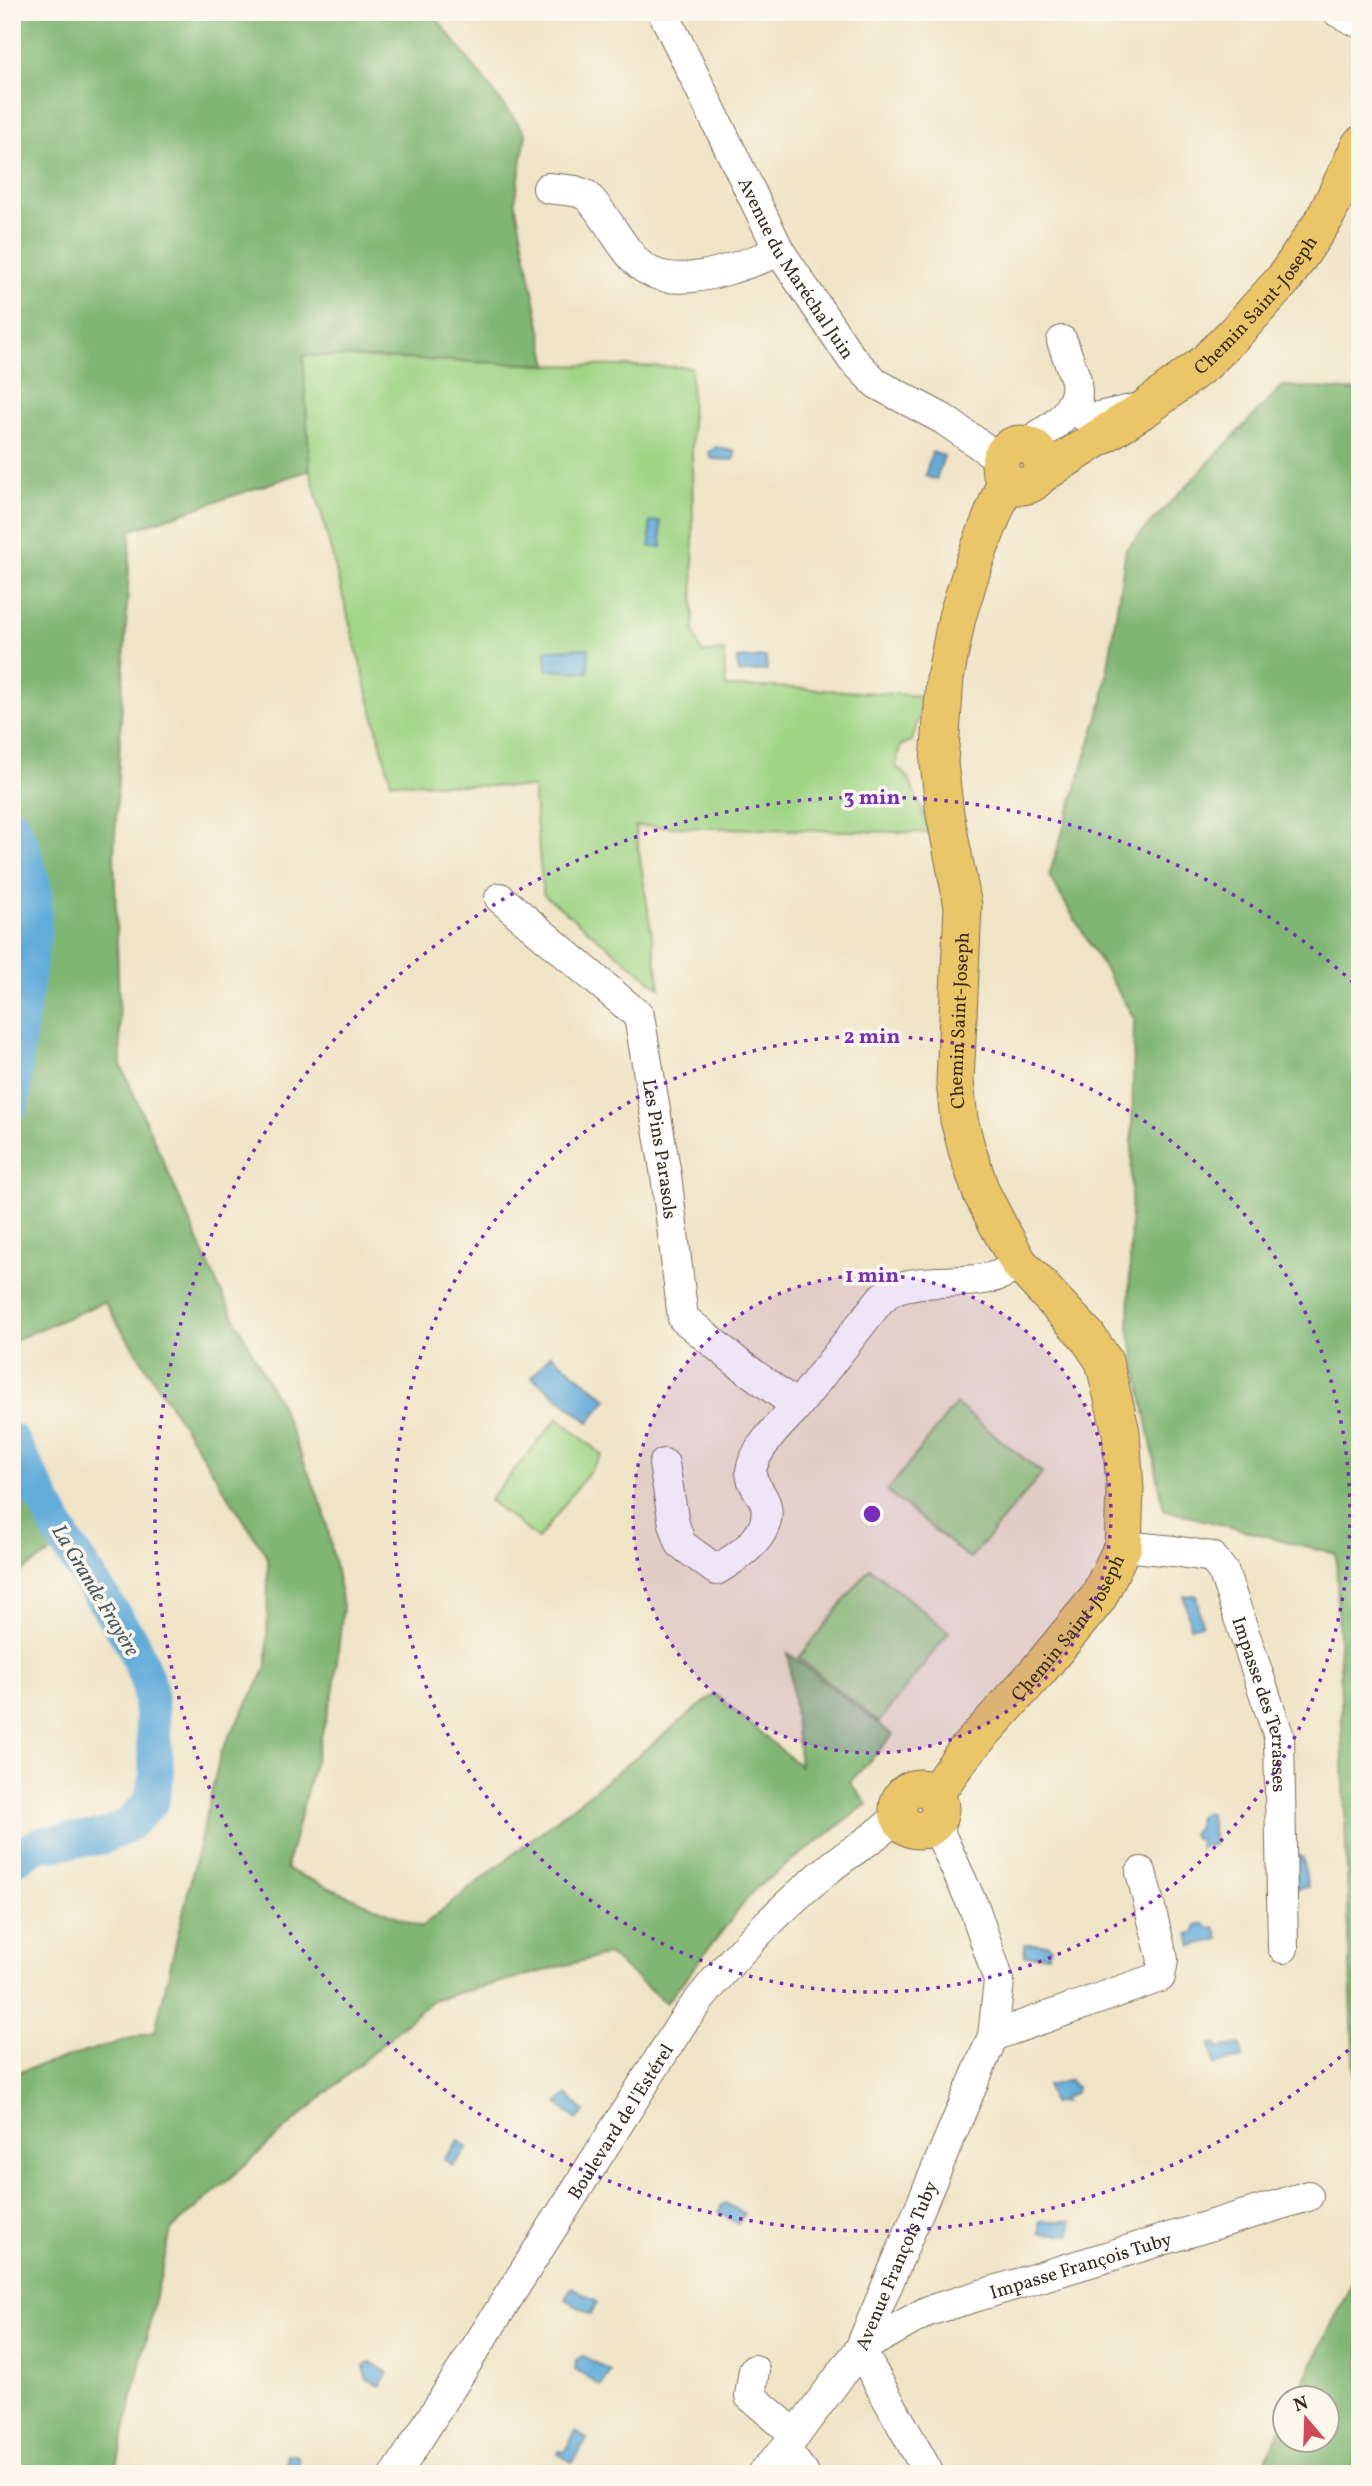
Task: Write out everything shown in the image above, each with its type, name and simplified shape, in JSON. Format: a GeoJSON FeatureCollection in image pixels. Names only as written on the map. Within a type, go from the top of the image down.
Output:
{"type":"FeatureCollection","features":[{"type":"Feature","properties":{"kind":"main road","name":"Chemin Saint-Joseph"},"geometry":{"type":"LineString","coordinates":[[935,1808],[964,1753],[1038,1671],[1098,1598],[1123,1546],[1125,1489],[1121,1432],[1104,1362],[1087,1336],[1019,1263],[981,1192],[962,1130],[955,1082],[963,906],[945,814],[939,763],[948,666],[957,617],[975,560],[1023,466],[1111,429],[1147,407],[1205,363],[1284,279],[1325,218],[1360,145]]}},
{"type":"Feature","properties":{"kind":"main road"},"geometry":{"type":"LineString","coordinates":[[899,1815],[899,1803],[910,1790],[923,1789],[935,1808]]}},
{"type":"Feature","properties":{"kind":"street","name":"Avenue du Maréchal Juin"},"geometry":{"type":"LineString","coordinates":[[663,12],[780,252],[852,359],[877,384],[1023,466]]}},
{"type":"Feature","properties":{"kind":"street"},"geometry":{"type":"LineString","coordinates":[[1338,12],[1360,23]]}},
{"type":"Feature","properties":{"kind":"street"},"geometry":{"type":"LineString","coordinates":[[548,188],[586,195],[644,270],[665,277],[696,277],[780,252]]}},
{"type":"Feature","properties":{"kind":"street"},"geometry":{"type":"LineString","coordinates":[[1062,341],[1076,380],[1077,405],[1083,415],[1089,419],[1147,407]]}},
{"type":"Feature","properties":{"kind":"street"},"geometry":{"type":"LineString","coordinates":[[1023,466],[1056,426],[1077,391]]}},
{"type":"Feature","properties":{"kind":"street","name":"Les Pins Parasols"},"geometry":{"type":"LineString","coordinates":[[500,898],[639,1016],[666,1175],[683,1318],[737,1363],[797,1406]]}},
{"type":"Feature","properties":{"kind":"street"},"geometry":{"type":"LineString","coordinates":[[664,1464],[674,1524],[681,1544],[716,1570],[738,1557],[761,1532],[766,1506],[751,1476],[752,1466],[770,1436],[797,1406],[880,1300],[892,1290],[915,1285],[1001,1275],[1019,1263]]}},
{"type":"Feature","properties":{"kind":"street","name":"Impasse des Terrasses"},"geometry":{"type":"LineString","coordinates":[[1123,1546],[1212,1557],[1224,1573],[1279,1737],[1283,1948]]}},
{"type":"Feature","properties":{"kind":"street","name":"Avenue François Tuby"},"geometry":{"type":"LineString","coordinates":[[762,2474],[791,2442],[860,2349],[993,2036],[999,1981],[975,1910],[935,1808]]}},
{"type":"Feature","properties":{"kind":"street","name":"Boulevard de l'Estérel"},"geometry":{"type":"LineString","coordinates":[[396,2474],[682,2023],[708,1987],[783,1907],[846,1854],[892,1823],[899,1815]]}},
{"type":"Feature","properties":{"kind":"street"},"geometry":{"type":"LineString","coordinates":[[993,2036],[1160,1978],[1163,1960],[1140,1872]]}},
{"type":"Feature","properties":{"kind":"street","name":"Impasse François Tuby"},"geometry":{"type":"LineString","coordinates":[[860,2349],[928,2311],[1308,2196]]}},
{"type":"Feature","properties":{"kind":"street"},"geometry":{"type":"LineString","coordinates":[[860,2349],[929,2474]]}},
{"type":"Feature","properties":{"kind":"street"},"geometry":{"type":"LineString","coordinates":[[743,2380],[791,2442],[804,2474]]}},
{"type":"Feature","properties":{"kind":"green space"},"geometry":{"type":"Polygon","coordinates":[[[12,12],[432,12],[526,134],[515,202],[548,365],[303,355],[310,470],[131,530],[114,855],[121,1065],[219,1288],[279,1403],[324,1510],[343,1606],[334,1688],[286,1869],[421,1927],[715,1694],[800,1766],[788,1653],[893,1735],[850,1782],[867,1804],[755,1889],[666,2003],[608,1954],[432,2000],[171,2230],[115,2474],[12,2474],[12,2074],[155,2031],[221,1752],[267,1667],[268,1558],[104,1302],[12,1341],[12,12]]]}},
{"type":"Feature","properties":{"kind":"green space"},"geometry":{"type":"Polygon","coordinates":[[[303,355],[548,365],[691,367],[694,629],[702,653],[724,651],[726,687],[777,687],[925,696],[912,741],[900,746],[896,766],[909,779],[931,833],[635,826],[660,988],[543,894],[533,788],[391,782],[310,470],[303,355]]]}},
{"type":"Feature","properties":{"kind":"green space"},"geometry":{"type":"Polygon","coordinates":[[[1282,386],[1360,391],[1360,2085],[1354,2077],[1336,1554],[1164,1510],[1129,1328],[1134,1018],[1049,876],[1103,700],[1126,549],[1282,386]]]}},
{"type":"Feature","properties":{"kind":"green space"},"geometry":{"type":"Polygon","coordinates":[[[956,1404],[1042,1473],[970,1559],[887,1491],[956,1404]]]}},
{"type":"Feature","properties":{"kind":"green space"},"geometry":{"type":"Polygon","coordinates":[[[558,1418],[602,1455],[538,1539],[489,1500],[558,1418]]]}},
{"type":"Feature","properties":{"kind":"green space"},"geometry":{"type":"Polygon","coordinates":[[[12,1429],[58,1548],[12,1578],[12,1429]]]}},
{"type":"Feature","properties":{"kind":"green space"},"geometry":{"type":"Polygon","coordinates":[[[870,1568],[949,1632],[879,1722],[799,1658],[870,1568]]]}},
{"type":"Feature","properties":{"kind":"green space"},"geometry":{"type":"Polygon","coordinates":[[[1360,2266],[1360,2474],[1259,2474],[1270,2451],[1270,2454],[1340,2454],[1340,2384],[1303,2384],[1360,2266]]]}},
{"type":"Feature","properties":{"kind":"water"},"geometry":{"type":"Polygon","coordinates":[[[716,447],[735,452],[734,460],[712,459],[709,452],[716,447]]]}},
{"type":"Feature","properties":{"kind":"water"},"geometry":{"type":"Polygon","coordinates":[[[932,452],[944,456],[936,480],[925,476],[932,452]]]}},
{"type":"Feature","properties":{"kind":"water"},"geometry":{"type":"Polygon","coordinates":[[[660,521],[662,547],[650,547],[650,522],[660,521]]]}},
{"type":"Feature","properties":{"kind":"water"},"geometry":{"type":"Polygon","coordinates":[[[589,648],[588,672],[547,670],[546,650],[589,648]]]}},
{"type":"Feature","properties":{"kind":"water"},"geometry":{"type":"Polygon","coordinates":[[[766,657],[767,670],[738,673],[737,659],[766,657]]]}},
{"type":"Feature","properties":{"kind":"water"},"geometry":{"type":"Polygon","coordinates":[[[551,1354],[607,1399],[589,1422],[532,1377],[551,1354]]]}},
{"type":"Feature","properties":{"kind":"water"},"geometry":{"type":"Polygon","coordinates":[[[1196,1595],[1202,1624],[1190,1627],[1184,1596],[1196,1595]]]}},
{"type":"Feature","properties":{"kind":"water"},"geometry":{"type":"Polygon","coordinates":[[[1206,1812],[1210,1816],[1214,1845],[1200,1849],[1199,1840],[1192,1834],[1197,1829],[1199,1816],[1206,1812]]]}},
{"type":"Feature","properties":{"kind":"water"},"geometry":{"type":"Polygon","coordinates":[[[1294,1856],[1303,1858],[1308,1887],[1296,1889],[1294,1856]]]}},
{"type":"Feature","properties":{"kind":"water"},"geometry":{"type":"Polygon","coordinates":[[[1204,1923],[1210,1928],[1215,1927],[1219,1939],[1192,1946],[1189,1934],[1195,1932],[1196,1925],[1204,1923]]]}},
{"type":"Feature","properties":{"kind":"water"},"geometry":{"type":"Polygon","coordinates":[[[1024,1944],[1048,1944],[1051,1948],[1048,1955],[1025,1956],[1024,1944]]]}},
{"type":"Feature","properties":{"kind":"water"},"geometry":{"type":"Polygon","coordinates":[[[1217,2043],[1218,2048],[1240,2044],[1243,2058],[1215,2064],[1210,2044],[1217,2043]]]}},
{"type":"Feature","properties":{"kind":"water"},"geometry":{"type":"Polygon","coordinates":[[[1070,2080],[1077,2087],[1076,2092],[1062,2099],[1064,2102],[1052,2103],[1047,2086],[1070,2080]]]}},
{"type":"Feature","properties":{"kind":"water"},"geometry":{"type":"Polygon","coordinates":[[[567,2095],[585,2112],[576,2120],[558,2103],[567,2095]]]}},
{"type":"Feature","properties":{"kind":"water"},"geometry":{"type":"Polygon","coordinates":[[[459,2141],[468,2148],[453,2166],[444,2159],[459,2141]]]}},
{"type":"Feature","properties":{"kind":"water"},"geometry":{"type":"Polygon","coordinates":[[[726,2203],[744,2214],[738,2224],[719,2212],[721,2206],[726,2203]]]}},
{"type":"Feature","properties":{"kind":"water"},"geometry":{"type":"Polygon","coordinates":[[[1040,2221],[1071,2221],[1070,2235],[1040,2233],[1040,2221]]]}},
{"type":"Feature","properties":{"kind":"water"},"geometry":{"type":"Polygon","coordinates":[[[572,2287],[597,2302],[591,2314],[565,2299],[572,2287]]]}},
{"type":"Feature","properties":{"kind":"water"},"geometry":{"type":"Polygon","coordinates":[[[584,2356],[611,2372],[601,2386],[575,2370],[576,2360],[584,2356]]]}},
{"type":"Feature","properties":{"kind":"water"},"geometry":{"type":"Polygon","coordinates":[[[371,2362],[388,2373],[380,2386],[366,2378],[364,2366],[371,2362]]]}},
{"type":"Feature","properties":{"kind":"water"},"geometry":{"type":"Polygon","coordinates":[[[576,2432],[587,2439],[572,2462],[558,2454],[559,2451],[564,2452],[576,2432]]]}},
{"type":"Feature","properties":{"kind":"water"},"geometry":{"type":"Polygon","coordinates":[[[288,2454],[298,2456],[300,2474],[288,2474],[288,2454]]]}},
{"type":"Feature","properties":{"kind":"waterway","name":"La Grande Frayère"},"geometry":{"type":"LineString","coordinates":[[12,824],[23,849],[35,893],[34,931],[17,1046],[12,1104]]}},
{"type":"Feature","properties":{"kind":"waterway","name":"La Grande Frayère"},"geometry":{"type":"LineString","coordinates":[[12,1441],[66,1543],[133,1644],[149,1686],[157,1775],[151,1802],[128,1825],[103,1837],[41,1844],[12,1859]]}}]}
